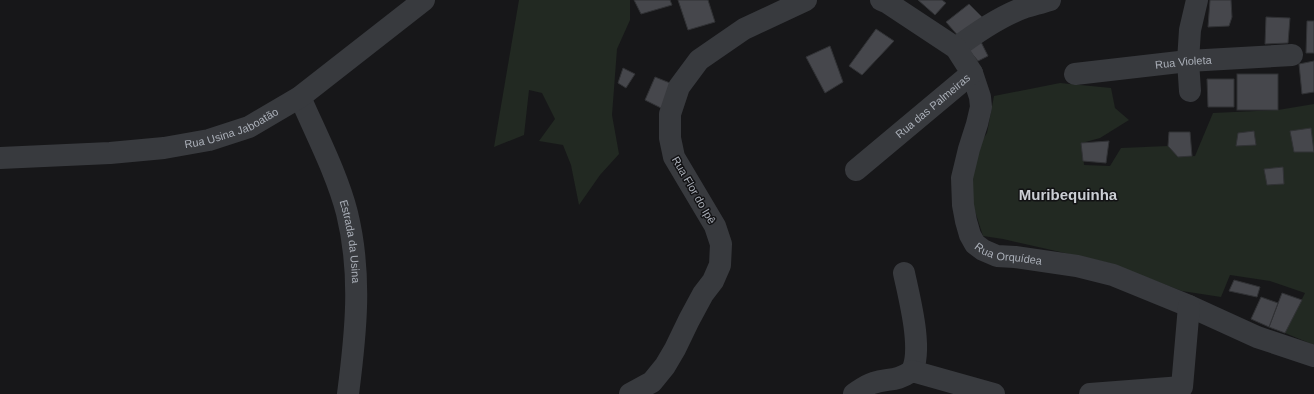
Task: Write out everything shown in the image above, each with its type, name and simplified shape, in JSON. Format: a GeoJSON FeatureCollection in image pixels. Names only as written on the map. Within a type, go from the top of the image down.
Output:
{"type":"FeatureCollection","features":[{"type":"Feature","properties":{"kind":"street","name":"Rua Usina Jaboatão"},"geometry":{"type":"LineString","coordinates":[[0,158],[110,153],[164,148],[209,140],[249,128],[300,97],[424,0]]}},
{"type":"Feature","properties":{"kind":"street","name":"Rua Flor do Ipê"},"geometry":{"type":"LineString","coordinates":[[630,394],[652,382],[665,366],[689,320],[713,281],[720,265],[721,244],[715,226],[674,157],[670,138],[670,114],[679,87],[699,60],[744,29],[806,0]]}},
{"type":"Feature","properties":{"kind":"street"},"geometry":{"type":"LineString","coordinates":[[956,48],[1000,18],[1023,8],[1050,0]]}},
{"type":"Feature","properties":{"kind":"street"},"geometry":{"type":"LineString","coordinates":[[1190,91],[1188,61],[1190,30],[1197,0]]}},
{"type":"Feature","properties":{"kind":"street","name":"Rua das Palmeiras"},"geometry":{"type":"LineString","coordinates":[[856,170],[972,73],[956,48],[886,1]]}},
{"type":"Feature","properties":{"kind":"street","name":"Rua Violeta"},"geometry":{"type":"LineString","coordinates":[[1075,74],[1188,61],[1292,55]]}},
{"type":"Feature","properties":{"kind":"street","name":"Rua Orquídea"},"geometry":{"type":"LineString","coordinates":[[972,73],[980,97],[981,107],[962,178],[966,221],[970,235],[975,244],[983,250],[997,256],[1015,257],[1076,266],[1113,275],[1189,306],[1257,337],[1314,356]]}},
{"type":"Feature","properties":{"kind":"street","name":"Estrada da Usina"},"geometry":{"type":"LineString","coordinates":[[300,97],[331,168],[346,211],[353,244],[356,276],[355,335],[348,394]]}},
{"type":"Feature","properties":{"kind":"street"},"geometry":{"type":"LineString","coordinates":[[854,394],[860,389],[873,383],[904,377],[912,371],[916,357],[915,339],[904,273]]}},
{"type":"Feature","properties":{"kind":"street"},"geometry":{"type":"LineString","coordinates":[[1090,394],[1182,387],[1189,306]]}},
{"type":"Feature","properties":{"kind":"street"},"geometry":{"type":"LineString","coordinates":[[912,371],[994,394]]}},
{"type":"Feature","properties":{"kind":"shaded area"},"geometry":{"type":"Polygon","coordinates":[[[519,0],[630,0],[630,20],[617,49],[612,115],[619,154],[600,175],[579,205],[571,165],[563,145],[539,141],[555,119],[542,93],[529,90],[524,135],[494,147],[519,0]]]}},
{"type":"Feature","properties":{"kind":"shaded area"},"geometry":{"type":"Polygon","coordinates":[[[1060,83],[1111,88],[1115,108],[1129,120],[1100,138],[1082,143],[1084,165],[1110,166],[1121,148],[1168,146],[1178,157],[1195,156],[1213,113],[1278,110],[1314,104],[1314,345],[1285,333],[1305,293],[1270,281],[1230,275],[1221,297],[1182,291],[1109,263],[1003,239],[983,236],[974,208],[966,165],[987,133],[994,96],[1060,83]]]}},
{"type":"Feature","properties":{"kind":"building"},"geometry":{"type":"Polygon","coordinates":[[[634,0],[670,0],[672,5],[641,14],[634,0]]]}},
{"type":"Feature","properties":{"kind":"building"},"geometry":{"type":"Polygon","coordinates":[[[678,0],[708,0],[715,22],[688,30],[678,0]]]}},
{"type":"Feature","properties":{"kind":"building"},"geometry":{"type":"Polygon","coordinates":[[[918,0],[942,0],[946,3],[935,15],[918,0]]]}},
{"type":"Feature","properties":{"kind":"building"},"geometry":{"type":"Polygon","coordinates":[[[1210,0],[1231,0],[1232,17],[1229,26],[1208,27],[1210,0]]]}},
{"type":"Feature","properties":{"kind":"building"},"geometry":{"type":"Polygon","coordinates":[[[969,4],[984,19],[960,38],[946,22],[969,4]]]}},
{"type":"Feature","properties":{"kind":"building"},"geometry":{"type":"Polygon","coordinates":[[[1266,17],[1290,18],[1288,43],[1265,44],[1266,17]]]}},
{"type":"Feature","properties":{"kind":"building"},"geometry":{"type":"Polygon","coordinates":[[[1307,21],[1314,21],[1314,53],[1306,53],[1307,21]]]}},
{"type":"Feature","properties":{"kind":"building"},"geometry":{"type":"Polygon","coordinates":[[[876,29],[894,41],[862,75],[849,66],[876,29]]]}},
{"type":"Feature","properties":{"kind":"building"},"geometry":{"type":"Polygon","coordinates":[[[980,40],[988,56],[978,61],[968,49],[980,40]]]}},
{"type":"Feature","properties":{"kind":"building"},"geometry":{"type":"Polygon","coordinates":[[[830,46],[843,82],[825,93],[806,57],[830,46]]]}},
{"type":"Feature","properties":{"kind":"building"},"geometry":{"type":"Polygon","coordinates":[[[1314,61],[1314,92],[1302,94],[1299,64],[1314,61]]]}},
{"type":"Feature","properties":{"kind":"building"},"geometry":{"type":"Polygon","coordinates":[[[623,68],[635,74],[626,88],[618,83],[623,68]]]}},
{"type":"Feature","properties":{"kind":"building"},"geometry":{"type":"Polygon","coordinates":[[[1237,74],[1278,74],[1278,110],[1237,110],[1237,74]]]}},
{"type":"Feature","properties":{"kind":"building"},"geometry":{"type":"Polygon","coordinates":[[[655,77],[675,85],[665,110],[645,100],[655,77]]]}},
{"type":"Feature","properties":{"kind":"building"},"geometry":{"type":"Polygon","coordinates":[[[1207,79],[1234,79],[1234,107],[1208,107],[1207,79]]]}},
{"type":"Feature","properties":{"kind":"building"},"geometry":{"type":"Polygon","coordinates":[[[1311,128],[1314,152],[1294,152],[1290,131],[1311,128]]]}},
{"type":"Feature","properties":{"kind":"building"},"geometry":{"type":"Polygon","coordinates":[[[1254,131],[1256,145],[1236,146],[1238,133],[1254,131]]]}},
{"type":"Feature","properties":{"kind":"building"},"geometry":{"type":"Polygon","coordinates":[[[1169,132],[1190,132],[1192,156],[1178,157],[1168,146],[1169,132]]]}},
{"type":"Feature","properties":{"kind":"building"},"geometry":{"type":"Polygon","coordinates":[[[1109,141],[1106,163],[1083,161],[1081,143],[1109,141]]]}},
{"type":"Feature","properties":{"kind":"building"},"geometry":{"type":"Polygon","coordinates":[[[1283,167],[1284,184],[1267,185],[1264,169],[1283,167]]]}},
{"type":"Feature","properties":{"kind":"building"},"geometry":{"type":"Polygon","coordinates":[[[1234,280],[1260,287],[1257,297],[1229,291],[1234,280]]]}},
{"type":"Feature","properties":{"kind":"building"},"geometry":{"type":"Polygon","coordinates":[[[1282,293],[1302,300],[1285,333],[1269,327],[1282,293]]]}},
{"type":"Feature","properties":{"kind":"building"},"geometry":{"type":"Polygon","coordinates":[[[1261,297],[1278,303],[1269,327],[1251,319],[1261,297]]]}},
{"type":"Feature","properties":{"kind":"district","name":"Muribequinha"},"geometry":{"type":"Point","coordinates":[1068,195]}}]}
